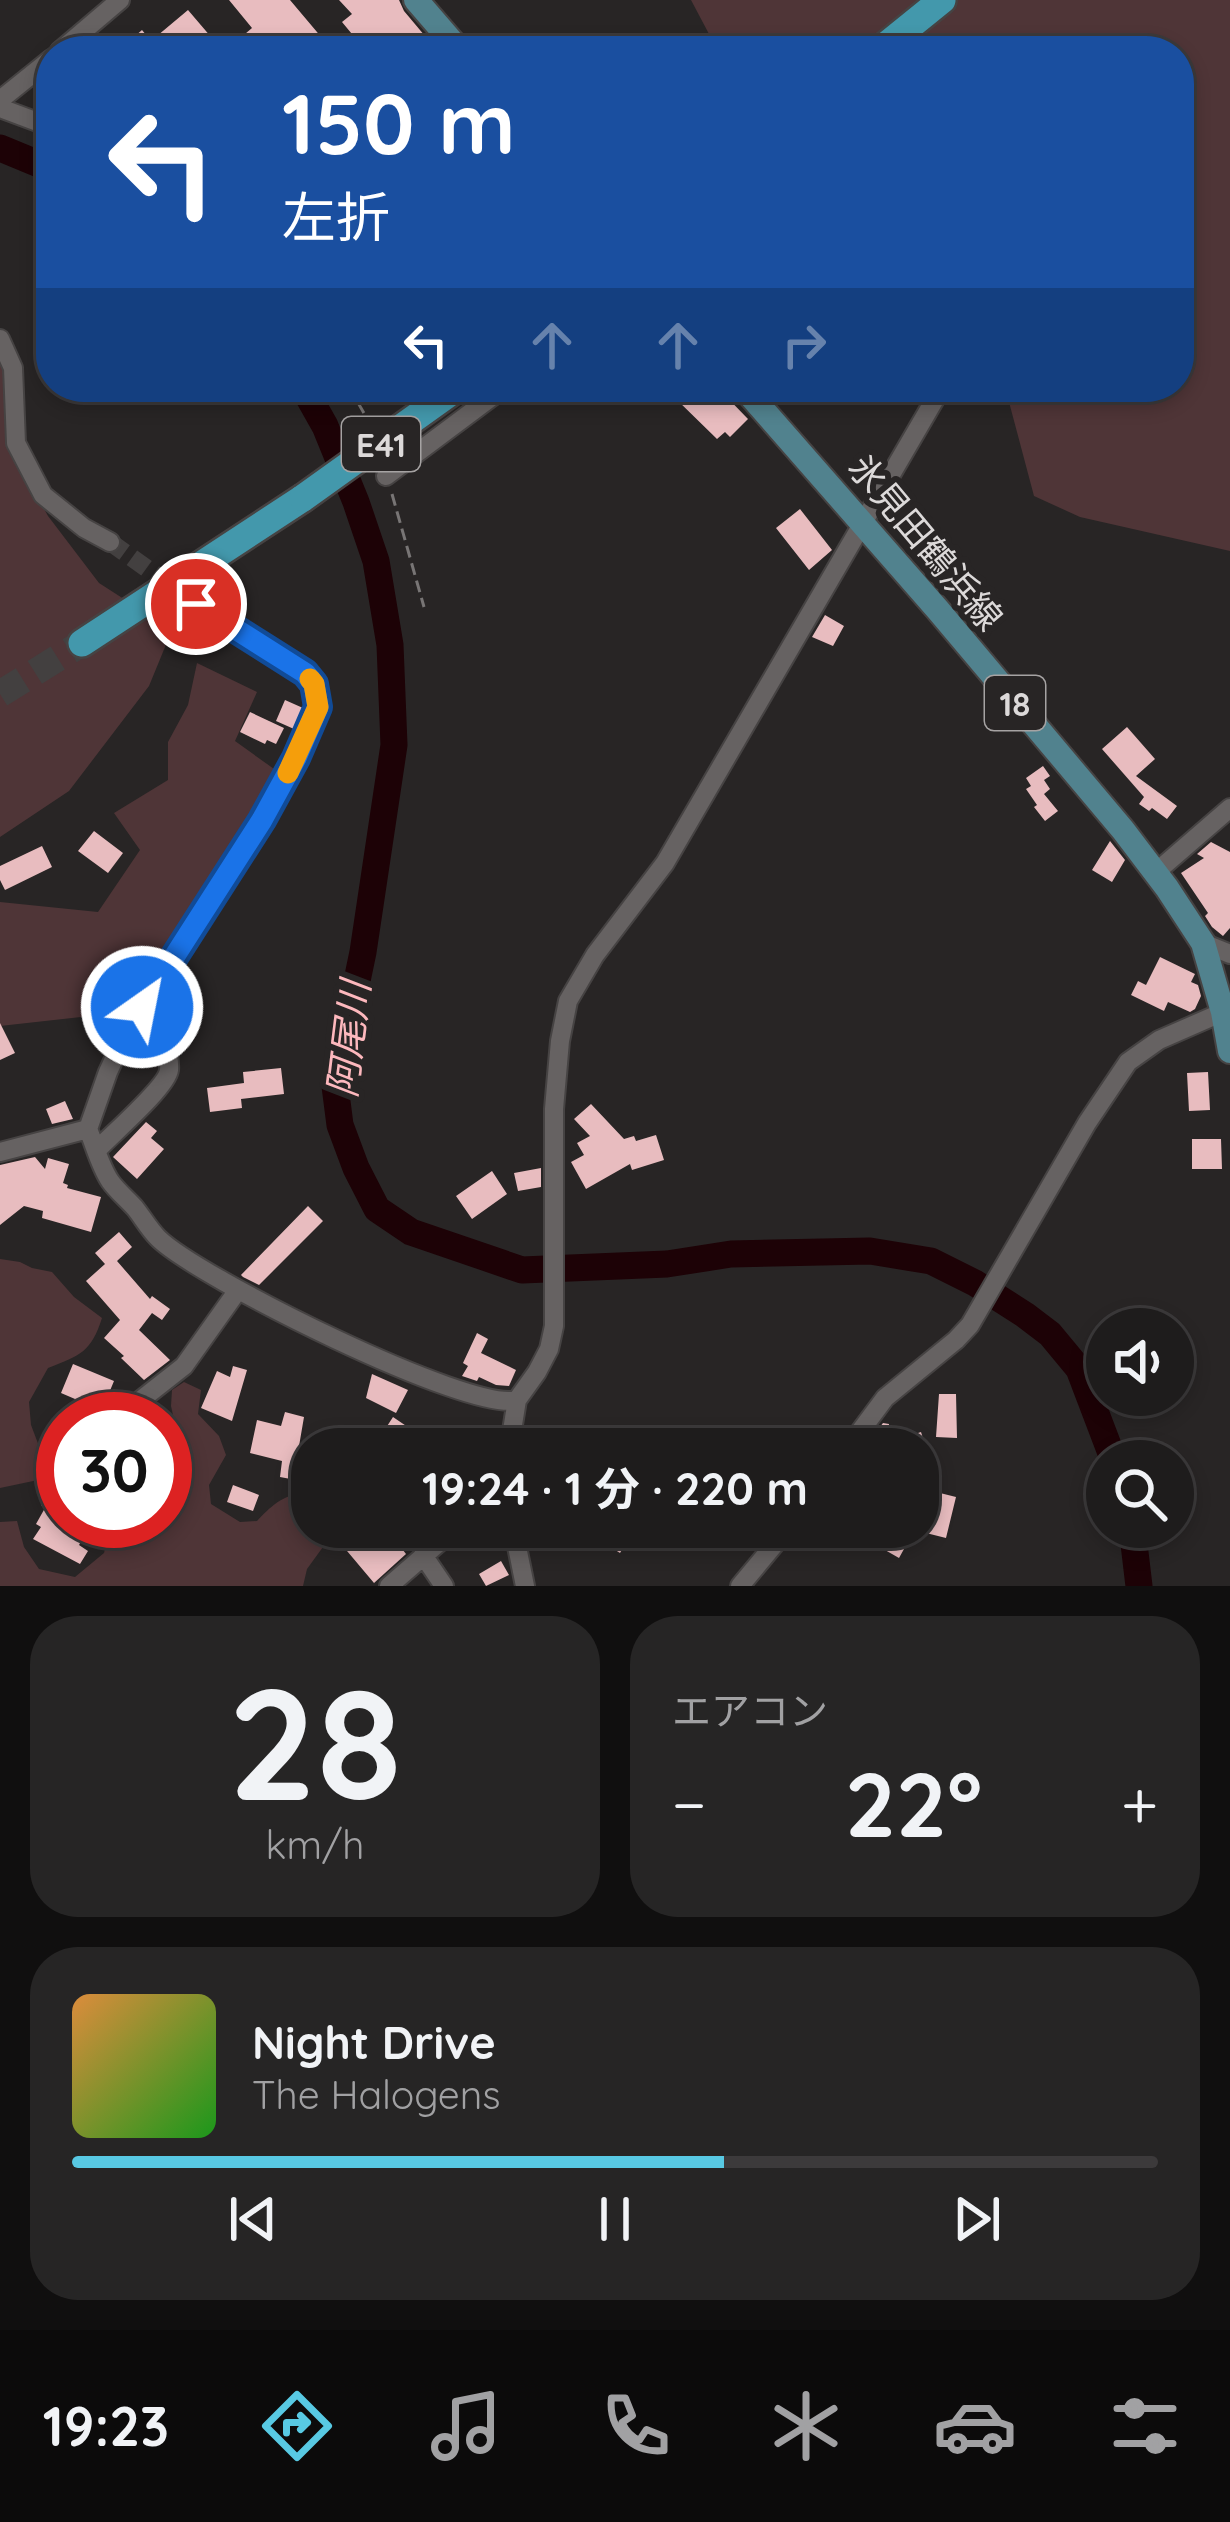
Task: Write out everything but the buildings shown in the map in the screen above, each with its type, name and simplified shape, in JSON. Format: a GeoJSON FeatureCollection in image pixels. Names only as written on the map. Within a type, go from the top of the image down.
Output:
{"type":"FeatureCollection","features":[{"type":"Feature","properties":{"kind":"highway"},"geometry":{"type":"LineString","coordinates":[[877,36],[920,0]]}},
{"type":"Feature","properties":{"kind":"highway"},"geometry":{"type":"LineString","coordinates":[[898,36],[942,0]]}},
{"type":"Feature","properties":{"kind":"highway","name":"E41"},"geometry":{"type":"LineString","coordinates":[[300,494],[420,402]]}},
{"type":"Feature","properties":{"kind":"highway","name":"E41"},"geometry":{"type":"LineString","coordinates":[[79,638],[436,402]]}},
{"type":"Feature","properties":{"kind":"main road"},"geometry":{"type":"LineString","coordinates":[[416,0],[447,36]]}},
{"type":"Feature","properties":{"kind":"main road","name":"氷見田鶴浜線"},"geometry":{"type":"LineString","coordinates":[[756,402],[864,523],[1155,873],[1203,943],[1230,1051]]}},
{"type":"Feature","properties":{"kind":"street"},"geometry":{"type":"LineString","coordinates":[[78,36],[120,0]]}},
{"type":"Feature","properties":{"kind":"street"},"geometry":{"type":"LineString","coordinates":[[36,72],[0,104],[36,120]]}},
{"type":"Feature","properties":{"kind":"street"},"geometry":{"type":"LineString","coordinates":[[0,339],[13,368],[16,442],[43,495],[110,542]]}},
{"type":"Feature","properties":{"kind":"street"},"geometry":{"type":"LineString","coordinates":[[386,476],[485,402]]}},
{"type":"Feature","properties":{"kind":"street"},"geometry":{"type":"LineString","coordinates":[[512,1428],[517,1400],[549,1349],[556,1308],[554,1109],[568,1000],[665,863],[933,402]]}},
{"type":"Feature","properties":{"kind":"street"},"geometry":{"type":"LineString","coordinates":[[196,604],[305,673],[314,684],[318,707],[262,820],[142,1007],[108,1072],[88,1129],[110,1180],[158,1238],[204,1273],[440,1385],[505,1403],[517,1400]]}},
{"type":"Feature","properties":{"kind":"street"},"geometry":{"type":"LineString","coordinates":[[1155,873],[1230,808]]}},
{"type":"Feature","properties":{"kind":"street"},"geometry":{"type":"LineString","coordinates":[[1203,943],[1229,951]]}},
{"type":"Feature","properties":{"kind":"street"},"geometry":{"type":"LineString","coordinates":[[97,1150],[162,1086],[169,1069],[157,1028],[142,1007]]}},
{"type":"Feature","properties":{"kind":"street"},"geometry":{"type":"LineString","coordinates":[[863,1428],[885,1398],[970,1325],[1087,1123],[1128,1062],[1159,1040],[1222,1012]]}},
{"type":"Feature","properties":{"kind":"street"},"geometry":{"type":"LineString","coordinates":[[0,1151],[88,1129]]}},
{"type":"Feature","properties":{"kind":"street"},"geometry":{"type":"LineString","coordinates":[[151,1392],[184,1366],[238,1290]]}},
{"type":"Feature","properties":{"kind":"street"},"geometry":{"type":"LineString","coordinates":[[389,1586],[432,1548]]}},
{"type":"Feature","properties":{"kind":"street"},"geometry":{"type":"LineString","coordinates":[[517,1548],[525,1586]]}},
{"type":"Feature","properties":{"kind":"street"},"geometry":{"type":"LineString","coordinates":[[740,1586],[772,1548]]}},
{"type":"Feature","properties":{"kind":"street"},"geometry":{"type":"LineString","coordinates":[[423,1555],[444,1586]]}},
{"type":"Feature","properties":{"kind":"path"},"geometry":{"type":"LineString","coordinates":[[359,402],[373,434]]}},
{"type":"Feature","properties":{"kind":"path"},"geometry":{"type":"LineString","coordinates":[[386,476],[424,607]]}},
{"type":"Feature","properties":{"kind":"shaded area"},"geometry":{"type":"Polygon","coordinates":[[[691,0],[1230,0],[1230,551],[1080,517],[1034,496],[1009,402],[1194,402],[1194,36],[710,36],[691,0]]]}},
{"type":"Feature","properties":{"kind":"shaded area"},"geometry":{"type":"Polygon","coordinates":[[[0,358],[10,447],[48,516],[99,583],[172,630],[149,686],[69,791],[0,837],[0,358]]]}},
{"type":"Feature","properties":{"kind":"shaded area"},"geometry":{"type":"Polygon","coordinates":[[[197,663],[257,692],[235,741],[274,769],[272,790],[138,995],[117,1013],[0,1026],[0,902],[98,912],[140,850],[114,813],[168,780],[168,742],[188,705],[197,663]]]}},
{"type":"Feature","properties":{"kind":"shaded area"},"geometry":{"type":"Polygon","coordinates":[[[0,1259],[52,1272],[102,1318],[83,1351],[48,1368],[29,1402],[36,1438],[36,1480],[0,1488],[0,1259]]]}},
{"type":"Feature","properties":{"kind":"shaded area"},"geometry":{"type":"Polygon","coordinates":[[[184,1382],[201,1390],[198,1414],[219,1436],[226,1455],[209,1485],[211,1504],[240,1522],[257,1521],[291,1496],[291,1548],[322,1548],[307,1569],[303,1586],[0,1586],[0,1522],[17,1521],[24,1547],[39,1569],[75,1577],[105,1548],[192,1548],[192,1392],[172,1390],[184,1382]]]}},
{"type":"Feature","properties":{"kind":"waterway","name":"阿尾川"},"geometry":{"type":"LineString","coordinates":[[0,148],[36,163]]}},
{"type":"Feature","properties":{"kind":"waterway","name":"阿尾川"},"geometry":{"type":"LineString","coordinates":[[311,402],[356,502],[376,561],[390,645],[394,745],[363,952],[335,1086],[340,1125],[377,1209],[411,1232],[522,1270],[667,1264],[731,1254],[870,1251],[931,1261],[975,1283],[1050,1334],[1079,1369],[1106,1440]]}},
{"type":"Feature","properties":{"kind":"waterway","name":"阿尾川"},"geometry":{"type":"LineString","coordinates":[[1134,1548],[1139,1586]]}},
{"type":"Feature","properties":{"kind":"tunnel"},"geometry":{"type":"LineString","coordinates":[[110,542],[196,604]]}},
{"type":"Feature","properties":{"kind":"tunnel"},"geometry":{"type":"LineString","coordinates":[[0,694],[82,643]]}},
{"type":"Feature","properties":{"kind":"slow traffic"},"geometry":{"type":"LineString","coordinates":[[288,773],[318,707],[310,679]]}},
{"type":"Feature","properties":{"kind":"route"},"geometry":{"type":"LineString","coordinates":[[142,1007],[262,820],[318,707],[314,684],[305,673],[196,604]]}}]}
